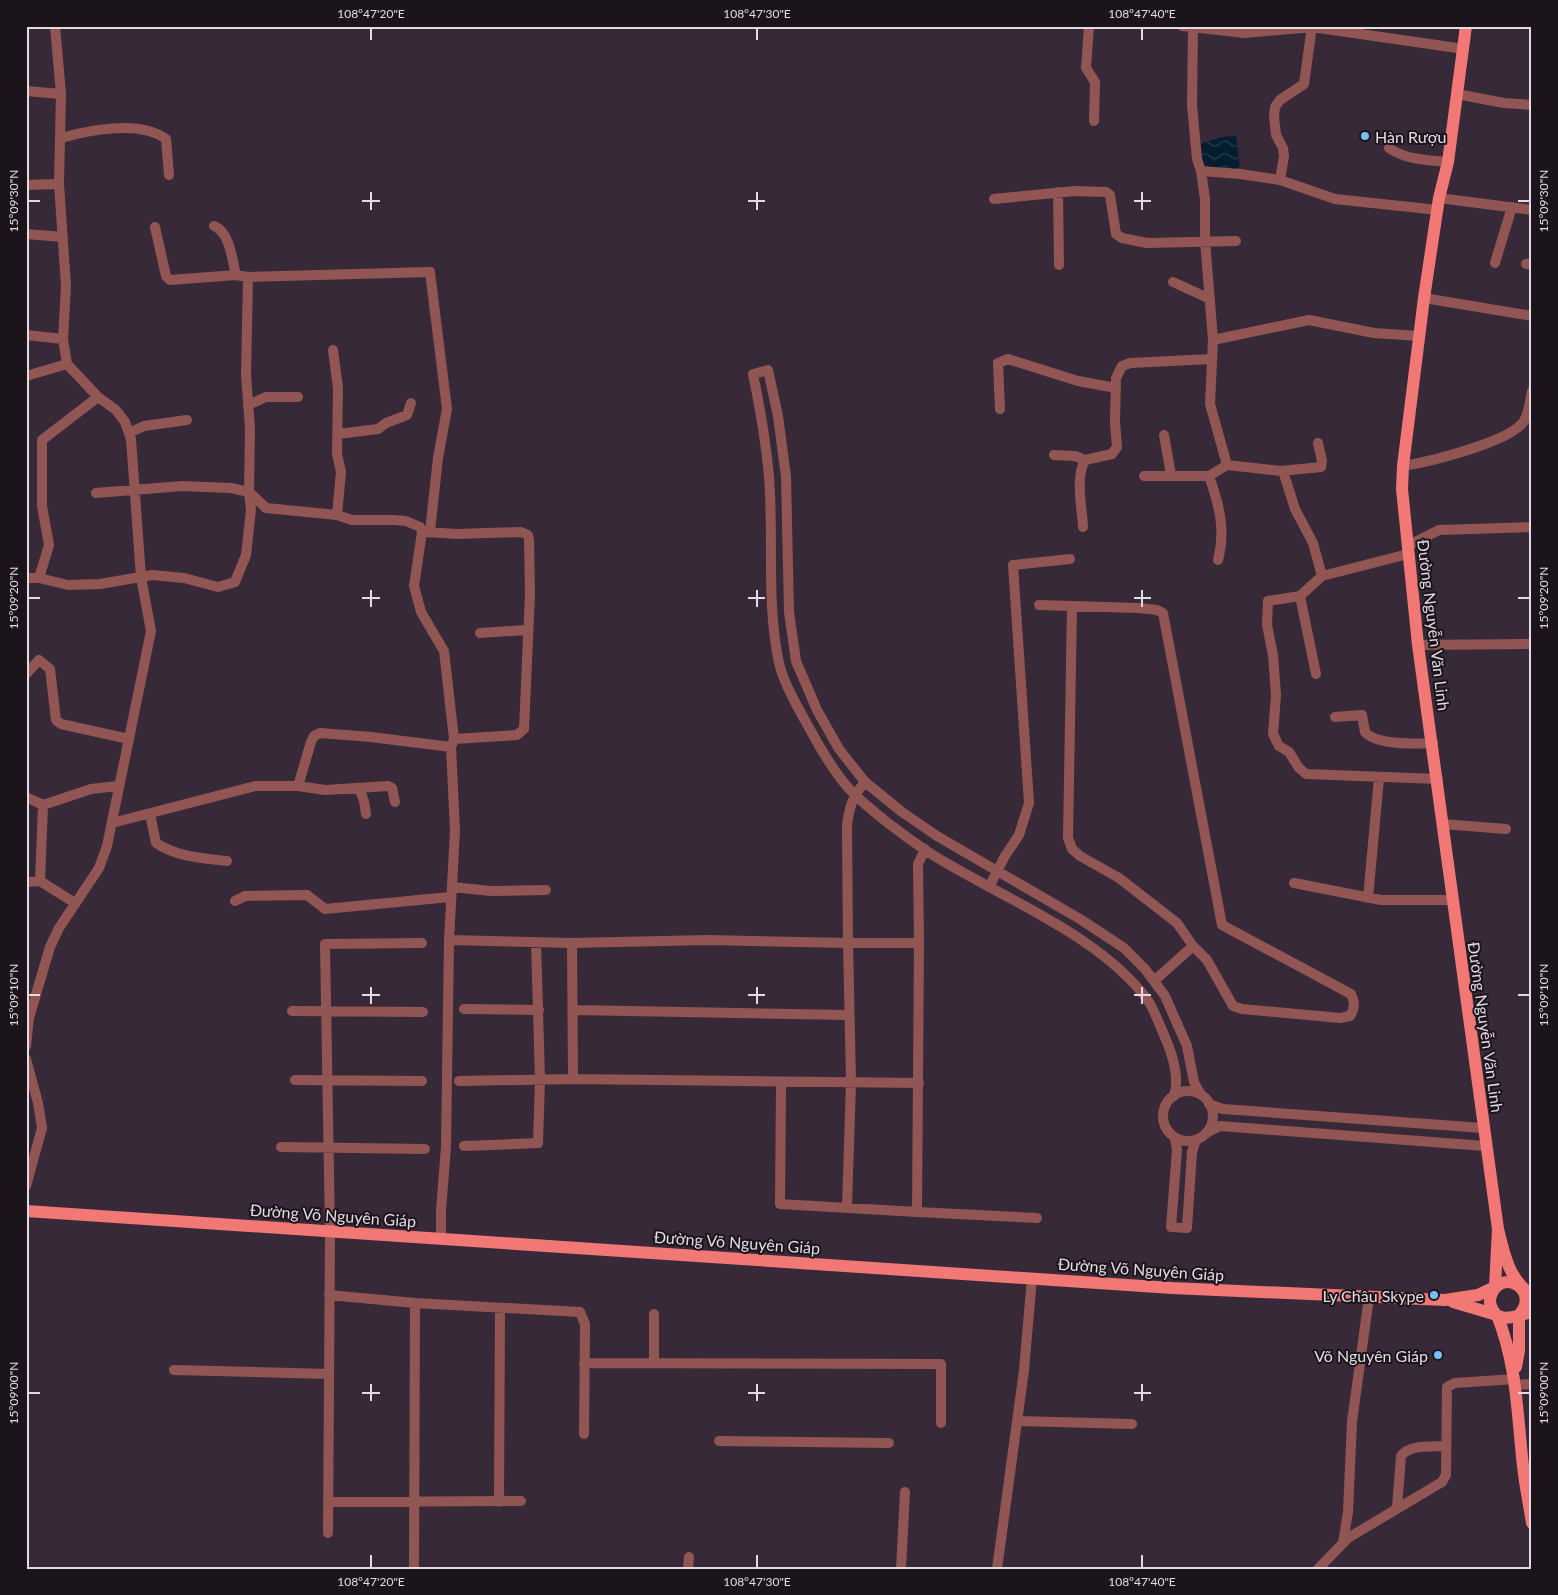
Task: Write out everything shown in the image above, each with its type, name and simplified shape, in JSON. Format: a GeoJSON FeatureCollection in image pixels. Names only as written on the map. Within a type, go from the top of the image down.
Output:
{"type":"FeatureCollection","features":[{"type":"Feature","properties":{"kind":"main road","name":"Đường Nguyễn Văn Linh"},"geometry":{"type":"LineString","coordinates":[[1466,26],[1448,162],[1439,204],[1424,298],[1403,466],[1402,489],[1418,645],[1438,779],[1485,1146],[1498,1229],[1505,1259],[1520,1287]]}},
{"type":"Feature","properties":{"kind":"main road","name":"Đường Võ Nguyên Giáp"},"geometry":{"type":"LineString","coordinates":[[26,1211],[1172,1288],[1445,1300],[1478,1296],[1495,1287]]}},
{"type":"Feature","properties":{"kind":"main road","name":"Đường Nguyễn Văn Linh"},"geometry":{"type":"LineString","coordinates":[[1495,1287],[1498,1229]]}},
{"type":"Feature","properties":{"kind":"main road"},"geometry":{"type":"LineString","coordinates":[[1531,1519],[1523,1466],[1527,1450],[1510,1349],[1497,1315],[1490,1304],[1490,1298],[1495,1287],[1507,1282],[1532,1294]]}},
{"type":"Feature","properties":{"kind":"main road"},"geometry":{"type":"LineString","coordinates":[[1515,1379],[1526,1314],[1526,1300],[1520,1287]]}},
{"type":"Feature","properties":{"kind":"main road","name":"Đường Võ Nguyên Giáp"},"geometry":{"type":"LineString","coordinates":[[1445,1300],[1497,1315]]}},
{"type":"Feature","properties":{"kind":"main road"},"geometry":{"type":"LineString","coordinates":[[1497,1315],[1508,1319],[1526,1314]]}},
{"type":"Feature","properties":{"kind":"street"},"geometry":{"type":"LineString","coordinates":[[26,1046],[29,1018],[40,973],[56,934],[100,868],[112,822],[151,631],[141,577],[129,433],[125,422],[116,410],[98,397],[67,364],[63,339],[66,286],[63,237],[60,223],[61,94],[55,26]]}},
{"type":"Feature","properties":{"kind":"street"},"geometry":{"type":"LineString","coordinates":[[1089,26],[1086,68],[1095,85],[1094,120]]}},
{"type":"Feature","properties":{"kind":"street"},"geometry":{"type":"LineString","coordinates":[[1182,26],[1245,33],[1312,27],[1464,49]]}},
{"type":"Feature","properties":{"kind":"street"},"geometry":{"type":"LineString","coordinates":[[1280,180],[1284,156],[1283,148],[1276,135],[1275,106],[1280,100],[1304,84],[1312,27]]}},
{"type":"Feature","properties":{"kind":"street"},"geometry":{"type":"LineString","coordinates":[[1196,28],[1192,105],[1197,159],[1201,171],[1204,199],[1208,298],[1213,340],[1212,416],[1227,464]]}},
{"type":"Feature","properties":{"kind":"street"},"geometry":{"type":"LineString","coordinates":[[26,91],[61,94]]}},
{"type":"Feature","properties":{"kind":"street"},"geometry":{"type":"LineString","coordinates":[[1457,94],[1504,103],[1532,105]]}},
{"type":"Feature","properties":{"kind":"street"},"geometry":{"type":"LineString","coordinates":[[61,138],[90,130],[120,128],[153,132],[166,139],[169,175]]}},
{"type":"Feature","properties":{"kind":"street"},"geometry":{"type":"LineString","coordinates":[[1389,148],[1410,158],[1448,162]]}},
{"type":"Feature","properties":{"kind":"street"},"geometry":{"type":"LineString","coordinates":[[1201,171],[1280,180],[1335,199],[1512,207],[1532,210]]}},
{"type":"Feature","properties":{"kind":"street"},"geometry":{"type":"LineString","coordinates":[[26,185],[60,184]]}},
{"type":"Feature","properties":{"kind":"street"},"geometry":{"type":"LineString","coordinates":[[1058,192],[1059,264]]}},
{"type":"Feature","properties":{"kind":"street"},"geometry":{"type":"LineString","coordinates":[[994,199],[1058,192],[1106,192],[1110,195],[1116,234],[1122,238],[1147,243],[1205,240],[1236,241]]}},
{"type":"Feature","properties":{"kind":"street"},"geometry":{"type":"LineString","coordinates":[[1495,263],[1512,207]]}},
{"type":"Feature","properties":{"kind":"street"},"geometry":{"type":"LineString","coordinates":[[214,226],[219,228],[225,237],[236,274]]}},
{"type":"Feature","properties":{"kind":"street"},"geometry":{"type":"LineString","coordinates":[[155,228],[166,276],[170,280],[236,274],[248,277],[430,272],[447,409],[426,532],[414,586],[421,612],[444,650],[452,743],[454,831],[449,940],[446,1147],[441,1210],[442,1238]]}},
{"type":"Feature","properties":{"kind":"street"},"geometry":{"type":"LineString","coordinates":[[26,234],[63,237]]}},
{"type":"Feature","properties":{"kind":"street"},"geometry":{"type":"LineString","coordinates":[[26,578],[39,578],[68,585],[100,584],[152,575],[184,578],[218,587],[235,582],[246,555],[251,510],[249,492],[250,429],[246,375],[248,277]]}},
{"type":"Feature","properties":{"kind":"street"},"geometry":{"type":"LineString","coordinates":[[1173,282],[1208,298]]}},
{"type":"Feature","properties":{"kind":"street"},"geometry":{"type":"LineString","coordinates":[[1424,298],[1532,316]]}},
{"type":"Feature","properties":{"kind":"street"},"geometry":{"type":"LineString","coordinates":[[1213,340],[1308,320],[1374,333],[1419,336]]}},
{"type":"Feature","properties":{"kind":"street"},"geometry":{"type":"LineString","coordinates":[[26,336],[63,339]]}},
{"type":"Feature","properties":{"kind":"street"},"geometry":{"type":"LineString","coordinates":[[333,350],[338,388],[337,454],[341,472],[337,515]]}},
{"type":"Feature","properties":{"kind":"street"},"geometry":{"type":"LineString","coordinates":[[1054,454],[1075,456],[1085,460],[1112,454],[1118,447],[1115,422],[1116,388],[1119,371],[1130,363],[1212,359]]}},
{"type":"Feature","properties":{"kind":"street"},"geometry":{"type":"LineString","coordinates":[[1000,409],[998,363],[1004,360],[1024,363],[1078,381],[1116,388]]}},
{"type":"Feature","properties":{"kind":"street"},"geometry":{"type":"LineString","coordinates":[[26,376],[67,364]]}},
{"type":"Feature","properties":{"kind":"street"},"geometry":{"type":"LineString","coordinates":[[1206,1133],[1213,1118],[1209,1104],[1194,1082],[1187,1046],[1165,996],[1154,980],[1134,958],[1124,948],[1080,919],[930,832],[865,782],[839,749],[817,710],[796,661],[789,612],[786,477],[778,416],[768,370],[753,374],[762,418],[769,478],[772,611],[780,665],[802,714],[825,757],[854,794],[889,824],[925,849],[1071,934],[1121,970],[1150,1004],[1170,1047],[1178,1084],[1174,1096],[1166,1104],[1163,1119],[1169,1133],[1183,1141],[1196,1140],[1220,1126],[1485,1146]]}},
{"type":"Feature","properties":{"kind":"street"},"geometry":{"type":"LineString","coordinates":[[1403,466],[1448,456],[1515,431],[1525,420],[1532,391]]}},
{"type":"Feature","properties":{"kind":"street"},"geometry":{"type":"LineString","coordinates":[[39,578],[49,545],[42,506],[42,440],[98,397]]}},
{"type":"Feature","properties":{"kind":"street"},"geometry":{"type":"LineString","coordinates":[[248,405],[266,397],[298,397]]}},
{"type":"Feature","properties":{"kind":"street"},"geometry":{"type":"LineString","coordinates":[[338,434],[378,429],[386,423],[407,416],[411,403]]}},
{"type":"Feature","properties":{"kind":"street"},"geometry":{"type":"LineString","coordinates":[[129,433],[144,426],[187,420]]}},
{"type":"Feature","properties":{"kind":"street"},"geometry":{"type":"LineString","coordinates":[[1164,435],[1171,475]]}},
{"type":"Feature","properties":{"kind":"street"},"geometry":{"type":"LineString","coordinates":[[1144,476],[1208,476],[1227,464],[1281,471],[1321,467],[1322,461],[1318,443]]}},
{"type":"Feature","properties":{"kind":"street"},"geometry":{"type":"LineString","coordinates":[[1083,527],[1080,479],[1085,460]]}},
{"type":"Feature","properties":{"kind":"street"},"geometry":{"type":"LineString","coordinates":[[1281,471],[1284,474],[1295,509],[1313,544],[1322,576]]}},
{"type":"Feature","properties":{"kind":"street"},"geometry":{"type":"LineString","coordinates":[[1208,476],[1222,521],[1222,537],[1218,560]]}},
{"type":"Feature","properties":{"kind":"street"},"geometry":{"type":"LineString","coordinates":[[96,493],[134,488],[192,486],[231,488],[249,492],[266,508],[337,515],[352,520],[406,521],[426,532],[457,534],[521,532],[528,536],[530,594],[524,729],[517,735],[452,743],[320,733],[314,736],[311,742],[298,786]]}},
{"type":"Feature","properties":{"kind":"street"},"geometry":{"type":"LineString","coordinates":[[1438,779],[1304,774],[1289,752],[1279,746],[1273,734],[1276,695],[1273,654],[1267,625],[1268,601],[1300,596],[1322,576],[1408,550],[1439,530],[1532,528]]}},
{"type":"Feature","properties":{"kind":"street"},"geometry":{"type":"LineString","coordinates":[[989,887],[1019,835],[1029,802],[1014,565],[1070,559]]}},
{"type":"Feature","properties":{"kind":"street"},"geometry":{"type":"LineString","coordinates":[[1300,596],[1316,674]]}},
{"type":"Feature","properties":{"kind":"street"},"geometry":{"type":"LineString","coordinates":[[1039,605],[1139,608],[1157,610],[1163,614],[1222,925],[1352,994],[1354,1009],[1350,1016],[1340,1018],[1242,1009],[1233,1006],[1207,960],[1193,946],[1178,923],[1119,878],[1080,856],[1072,848],[1068,838],[1072,607]]}},
{"type":"Feature","properties":{"kind":"street"},"geometry":{"type":"LineString","coordinates":[[480,633],[527,630]]}},
{"type":"Feature","properties":{"kind":"street"},"geometry":{"type":"LineString","coordinates":[[1418,645],[1532,644]]}},
{"type":"Feature","properties":{"kind":"street"},"geometry":{"type":"LineString","coordinates":[[26,674],[39,660],[50,669],[54,716],[61,724],[129,739]]}},
{"type":"Feature","properties":{"kind":"street"},"geometry":{"type":"LineString","coordinates":[[1335,717],[1362,715],[1364,732],[1382,741],[1414,744],[1433,743]]}},
{"type":"Feature","properties":{"kind":"street"},"geometry":{"type":"LineString","coordinates":[[1368,898],[1379,778]]}},
{"type":"Feature","properties":{"kind":"street"},"geometry":{"type":"LineString","coordinates":[[847,1207],[851,1082],[848,1015],[847,826],[854,794],[865,782]]}},
{"type":"Feature","properties":{"kind":"street"},"geometry":{"type":"LineString","coordinates":[[26,797],[43,804],[91,789],[118,786]]}},
{"type":"Feature","properties":{"kind":"street"},"geometry":{"type":"LineString","coordinates":[[112,822],[150,814],[254,786],[298,786],[325,790],[392,788],[395,802]]}},
{"type":"Feature","properties":{"kind":"street"},"geometry":{"type":"LineString","coordinates":[[359,788],[366,814]]}},
{"type":"Feature","properties":{"kind":"street"},"geometry":{"type":"LineString","coordinates":[[40,881],[43,804]]}},
{"type":"Feature","properties":{"kind":"street"},"geometry":{"type":"LineString","coordinates":[[150,814],[156,843],[176,853],[227,861]]}},
{"type":"Feature","properties":{"kind":"street"},"geometry":{"type":"LineString","coordinates":[[1443,824],[1506,829]]}},
{"type":"Feature","properties":{"kind":"street"},"geometry":{"type":"LineString","coordinates":[[917,1212],[920,1083],[918,864],[925,849]]}},
{"type":"Feature","properties":{"kind":"street"},"geometry":{"type":"LineString","coordinates":[[26,882],[40,881],[75,903]]}},
{"type":"Feature","properties":{"kind":"street"},"geometry":{"type":"LineString","coordinates":[[1294,883],[1381,900],[1453,900]]}},
{"type":"Feature","properties":{"kind":"street"},"geometry":{"type":"LineString","coordinates":[[235,901],[245,896],[308,895],[324,909],[451,892],[546,890]]}},
{"type":"Feature","properties":{"kind":"street"},"geometry":{"type":"LineString","coordinates":[[449,940],[572,943],[708,940],[919,943]]}},
{"type":"Feature","properties":{"kind":"street"},"geometry":{"type":"LineString","coordinates":[[464,1146],[538,1143],[540,1080],[536,942]]}},
{"type":"Feature","properties":{"kind":"street"},"geometry":{"type":"LineString","coordinates":[[328,1533],[330,1231],[325,944],[422,943]]}},
{"type":"Feature","properties":{"kind":"street"},"geometry":{"type":"LineString","coordinates":[[572,943],[572,1079]]}},
{"type":"Feature","properties":{"kind":"street"},"geometry":{"type":"LineString","coordinates":[[1154,980],[1193,946]]}},
{"type":"Feature","properties":{"kind":"street"},"geometry":{"type":"LineString","coordinates":[[1121,970],[1134,958]]}},
{"type":"Feature","properties":{"kind":"street"},"geometry":{"type":"LineString","coordinates":[[464,1009],[538,1010]]}},
{"type":"Feature","properties":{"kind":"street"},"geometry":{"type":"LineString","coordinates":[[572,1010],[848,1015]]}},
{"type":"Feature","properties":{"kind":"street"},"geometry":{"type":"LineString","coordinates":[[292,1011],[423,1012]]}},
{"type":"Feature","properties":{"kind":"street"},"geometry":{"type":"LineString","coordinates":[[26,1059],[38,1103],[42,1128],[26,1186]]}},
{"type":"Feature","properties":{"kind":"street"},"geometry":{"type":"LineString","coordinates":[[459,1082],[572,1079],[781,1083],[920,1083]]}},
{"type":"Feature","properties":{"kind":"street"},"geometry":{"type":"LineString","coordinates":[[295,1080],[422,1081]]}},
{"type":"Feature","properties":{"kind":"street"},"geometry":{"type":"LineString","coordinates":[[781,1083],[780,1204],[1037,1218]]}},
{"type":"Feature","properties":{"kind":"street"},"geometry":{"type":"LineString","coordinates":[[1174,1096],[1186,1092],[1202,1096]]}},
{"type":"Feature","properties":{"kind":"street"},"geometry":{"type":"LineString","coordinates":[[1209,1104],[1223,1109],[1483,1128]]}},
{"type":"Feature","properties":{"kind":"street"},"geometry":{"type":"LineString","coordinates":[[1388,1139],[1390,1121]]}},
{"type":"Feature","properties":{"kind":"street"},"geometry":{"type":"LineString","coordinates":[[1175,1138],[1177,1150],[1171,1227],[1187,1228],[1192,1152],[1196,1140]]}},
{"type":"Feature","properties":{"kind":"street"},"geometry":{"type":"LineString","coordinates":[[281,1148],[425,1149]]}},
{"type":"Feature","properties":{"kind":"street"},"geometry":{"type":"LineString","coordinates":[[997,1569],[1027,1344],[1032,1278]]}},
{"type":"Feature","properties":{"kind":"street"},"geometry":{"type":"LineString","coordinates":[[329,1295],[416,1303],[580,1312],[585,1324],[584,1434]]}},
{"type":"Feature","properties":{"kind":"street"},"geometry":{"type":"LineString","coordinates":[[1343,1542],[1348,1512],[1352,1422],[1369,1297]]}},
{"type":"Feature","properties":{"kind":"street"},"geometry":{"type":"LineString","coordinates":[[414,1569],[416,1303]]}},
{"type":"Feature","properties":{"kind":"street"},"geometry":{"type":"LineString","coordinates":[[499,1502],[500,1308]]}},
{"type":"Feature","properties":{"kind":"street"},"geometry":{"type":"LineString","coordinates":[[654,1314],[654,1363]]}},
{"type":"Feature","properties":{"kind":"street"},"geometry":{"type":"LineString","coordinates":[[584,1363],[941,1364],[941,1423]]}},
{"type":"Feature","properties":{"kind":"street"},"geometry":{"type":"LineString","coordinates":[[174,1370],[329,1374]]}},
{"type":"Feature","properties":{"kind":"street"},"geometry":{"type":"LineString","coordinates":[[1318,1569],[1343,1542],[1442,1482],[1446,1475],[1445,1393],[1447,1387],[1455,1383],[1515,1379],[1532,1384]]}},
{"type":"Feature","properties":{"kind":"street"},"geometry":{"type":"LineString","coordinates":[[1017,1421],[1132,1424]]}},
{"type":"Feature","properties":{"kind":"street"},"geometry":{"type":"LineString","coordinates":[[719,1441],[889,1443]]}},
{"type":"Feature","properties":{"kind":"street"},"geometry":{"type":"LineString","coordinates":[[1397,1508],[1401,1456],[1405,1451],[1413,1449],[1446,1446]]}},
{"type":"Feature","properties":{"kind":"street"},"geometry":{"type":"LineString","coordinates":[[901,1569],[905,1492]]}},
{"type":"Feature","properties":{"kind":"street"},"geometry":{"type":"LineString","coordinates":[[328,1502],[521,1501]]}},
{"type":"Feature","properties":{"kind":"street"},"geometry":{"type":"LineString","coordinates":[[688,1557],[688,1569]]}},
{"type":"Feature","properties":{"kind":"water"},"geometry":{"type":"Polygon","coordinates":[[[1236,136],[1240,165],[1236,171],[1205,170],[1197,145],[1221,137],[1236,136]]]}},
{"type":"Feature","properties":{"kind":"place","name":"Hàn Rượu"},"geometry":{"type":"Point","coordinates":[1365,136]}},
{"type":"Feature","properties":{"kind":"place","name":"Ly Châu Skype"},"geometry":{"type":"Point","coordinates":[1434,1295]}},
{"type":"Feature","properties":{"kind":"place","name":"Võ Nguyên Giáp"},"geometry":{"type":"Point","coordinates":[1438,1355]}}]}
